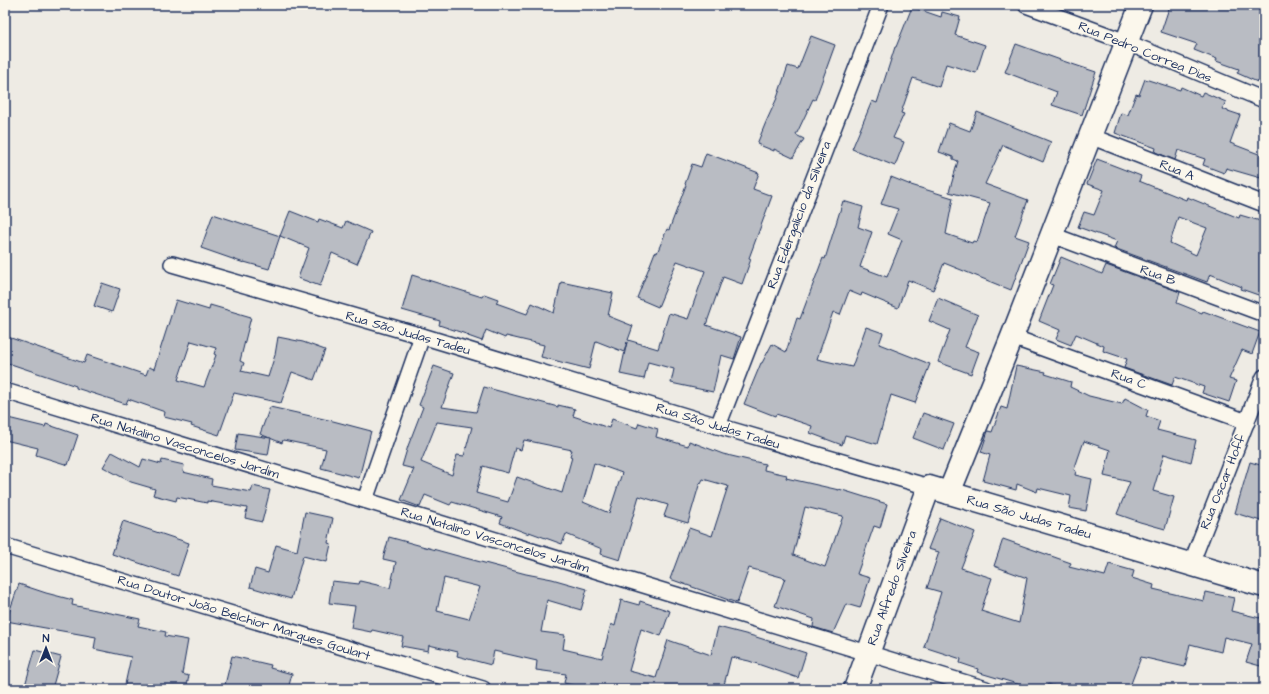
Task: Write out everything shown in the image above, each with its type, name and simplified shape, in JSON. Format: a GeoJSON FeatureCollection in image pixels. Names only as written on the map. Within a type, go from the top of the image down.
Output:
{"type":"FeatureCollection","features":[{"type":"Feature","properties":{"kind":"street","name":"Rua Edergalicio da Silveira"},"geometry":{"type":"LineString","coordinates":[[718,426],[880,5]]}},
{"type":"Feature","properties":{"kind":"street","name":"Rua Pedro Correa Dias"},"geometry":{"type":"LineString","coordinates":[[1026,5],[1126,42],[1264,100]]}},
{"type":"Feature","properties":{"kind":"street","name":"Rua Alfredo Silveira"},"geometry":{"type":"LineString","coordinates":[[855,689],[868,654],[939,490],[1012,337],[1141,5]]}},
{"type":"Feature","properties":{"kind":"street","name":"Rua A"},"geometry":{"type":"LineString","coordinates":[[1090,136],[1264,204]]}},
{"type":"Feature","properties":{"kind":"street","name":"Rua B"},"geometry":{"type":"LineString","coordinates":[[1052,235],[1264,314]]}},
{"type":"Feature","properties":{"kind":"street","name":"Rua São Judas Tadeu"},"geometry":{"type":"LineString","coordinates":[[172,264],[422,336],[718,426],[1264,586]]}},
{"type":"Feature","properties":{"kind":"street"},"geometry":{"type":"LineString","coordinates":[[365,500],[422,336]]}},
{"type":"Feature","properties":{"kind":"street","name":"Rua C"},"geometry":{"type":"LineString","coordinates":[[1012,337],[1247,422]]}},
{"type":"Feature","properties":{"kind":"street","name":"Rua Oscar Hoff"},"geometry":{"type":"LineString","coordinates":[[1191,564],[1264,377]]}},
{"type":"Feature","properties":{"kind":"street","name":"Rua Natalino Vasconcelos Jardim"},"geometry":{"type":"LineString","coordinates":[[5,391],[986,689]]}},
{"type":"Feature","properties":{"kind":"street","name":"Rua Doutor João Belchior Marques Goulart"},"geometry":{"type":"LineString","coordinates":[[5,546],[483,689]]}},
{"type":"Feature","properties":{"kind":"building"},"geometry":{"type":"Polygon","coordinates":[[[1170,5],[1264,5],[1264,85],[1237,73],[1239,69],[1216,61],[1217,59],[1194,50],[1197,44],[1161,32],[1170,5]]]}},
{"type":"Feature","properties":{"kind":"building"},"geometry":{"type":"Polygon","coordinates":[[[912,7],[941,17],[942,12],[960,17],[955,35],[985,45],[976,73],[946,64],[939,87],[913,78],[901,113],[904,114],[893,138],[904,142],[895,166],[852,149],[872,101],[877,103],[895,47],[912,7]]]}},
{"type":"Feature","properties":{"kind":"building"},"geometry":{"type":"Polygon","coordinates":[[[811,36],[835,45],[815,100],[813,99],[796,135],[804,139],[793,158],[774,149],[774,151],[757,144],[777,98],[788,66],[798,69],[811,36]]]}},
{"type":"Feature","properties":{"kind":"building"},"geometry":{"type":"Polygon","coordinates":[[[1016,44],[1096,72],[1082,115],[1052,105],[1057,92],[1005,72],[1016,44]]]}},
{"type":"Feature","properties":{"kind":"building"},"geometry":{"type":"Polygon","coordinates":[[[1145,79],[1180,90],[1181,87],[1201,96],[1203,92],[1226,102],[1222,109],[1240,115],[1230,143],[1264,156],[1264,179],[1226,168],[1224,173],[1203,165],[1205,159],[1178,150],[1175,160],[1155,152],[1156,148],[1115,133],[1121,113],[1128,115],[1136,94],[1139,95],[1145,79]]]}},
{"type":"Feature","properties":{"kind":"building"},"geometry":{"type":"Polygon","coordinates":[[[977,112],[1051,142],[1043,162],[1003,145],[985,184],[1028,200],[1015,236],[1029,241],[1011,290],[944,263],[933,290],[908,280],[898,308],[862,293],[861,296],[849,291],[840,315],[833,312],[817,359],[852,367],[866,327],[883,333],[879,344],[930,364],[915,403],[891,395],[877,444],[845,435],[842,445],[810,433],[812,426],[776,414],[775,416],[744,404],[761,363],[772,344],[786,352],[797,318],[800,319],[823,258],[825,259],[843,201],[863,207],[858,227],[872,232],[860,267],[887,277],[902,240],[888,234],[898,209],[881,204],[891,177],[953,198],[946,234],[972,243],[973,241],[977,242],[990,203],[949,192],[958,161],[953,159],[953,157],[939,152],[949,123],[970,131],[977,112]]]}},
{"type":"Feature","properties":{"kind":"building"},"geometry":{"type":"Polygon","coordinates":[[[706,153],[759,173],[753,189],[772,196],[749,258],[751,259],[742,284],[723,277],[706,325],[741,337],[734,359],[721,355],[713,392],[671,383],[674,369],[648,362],[644,379],[620,374],[627,342],[624,352],[596,341],[589,369],[541,357],[544,345],[506,336],[505,338],[486,330],[482,341],[439,325],[440,321],[402,310],[412,275],[482,297],[484,294],[498,299],[496,303],[527,314],[532,303],[554,313],[561,282],[613,293],[608,316],[633,326],[628,340],[658,349],[669,313],[688,319],[705,271],[677,261],[658,307],[637,298],[655,252],[657,253],[667,229],[669,230],[686,185],[685,184],[692,164],[701,167],[706,153]]]}},
{"type":"Feature","properties":{"kind":"building"},"geometry":{"type":"Polygon","coordinates":[[[1097,159],[1141,176],[1139,181],[1186,200],[1187,197],[1239,218],[1240,215],[1264,222],[1264,297],[1241,289],[1242,287],[1210,274],[1207,282],[1114,248],[1117,241],[1078,227],[1084,212],[1094,215],[1104,190],[1087,184],[1097,159]],[[1178,217],[1170,243],[1196,255],[1207,228],[1178,217]]]}},
{"type":"Feature","properties":{"kind":"building"},"geometry":{"type":"Polygon","coordinates":[[[290,211],[318,222],[319,219],[343,228],[346,221],[371,232],[357,264],[332,253],[320,286],[298,278],[309,248],[280,236],[290,211]]]}},
{"type":"Feature","properties":{"kind":"building"},"geometry":{"type":"Polygon","coordinates":[[[213,214],[280,236],[269,269],[244,263],[201,248],[213,214]]]}},
{"type":"Feature","properties":{"kind":"building"},"geometry":{"type":"Polygon","coordinates":[[[1061,257],[1102,274],[1106,265],[1180,292],[1177,303],[1260,332],[1252,354],[1242,350],[1229,379],[1236,381],[1229,402],[1202,393],[1204,387],[1175,377],[1172,385],[1124,368],[1127,359],[1103,351],[1104,346],[1076,334],[1071,345],[1056,339],[1060,330],[1039,321],[1053,285],[1050,284],[1061,257]]]}},
{"type":"Feature","properties":{"kind":"building"},"geometry":{"type":"Polygon","coordinates":[[[102,283],[120,289],[112,312],[94,306],[102,283]]]}},
{"type":"Feature","properties":{"kind":"building"},"geometry":{"type":"Polygon","coordinates":[[[938,298],[978,315],[965,347],[979,352],[971,374],[938,362],[950,330],[929,321],[938,298]]]}},
{"type":"Feature","properties":{"kind":"building"},"geometry":{"type":"Polygon","coordinates":[[[176,300],[209,310],[210,305],[251,317],[240,361],[244,363],[241,371],[268,377],[275,355],[278,337],[303,342],[325,350],[314,380],[292,372],[281,403],[234,393],[219,435],[191,426],[192,424],[164,417],[165,412],[128,399],[126,404],[76,388],[76,386],[5,362],[5,336],[84,363],[87,355],[146,375],[149,367],[154,369],[176,300]],[[191,341],[178,380],[204,387],[216,355],[214,354],[216,348],[191,341]]]}},
{"type":"Feature","properties":{"kind":"building"},"geometry":{"type":"Polygon","coordinates":[[[434,366],[454,373],[442,407],[476,412],[484,387],[558,407],[558,405],[575,409],[573,416],[609,428],[612,419],[637,428],[639,423],[658,429],[656,437],[688,446],[689,441],[723,454],[765,464],[764,470],[787,475],[786,478],[839,489],[887,504],[880,528],[874,526],[857,574],[870,578],[860,608],[846,604],[833,633],[813,627],[814,619],[775,606],[785,578],[749,568],[737,603],[670,579],[689,528],[712,536],[728,486],[703,479],[701,483],[700,482],[688,523],[664,516],[668,505],[639,496],[620,560],[601,554],[602,549],[566,534],[562,544],[500,523],[502,517],[452,502],[450,505],[425,495],[420,507],[401,500],[414,469],[402,466],[423,407],[419,405],[434,366]],[[437,422],[421,462],[452,475],[457,455],[464,456],[472,427],[437,422]],[[524,440],[521,450],[515,448],[508,473],[483,466],[476,493],[508,502],[517,477],[562,493],[572,457],[570,456],[572,450],[524,440]],[[594,463],[583,502],[609,513],[622,473],[594,463]],[[805,507],[793,555],[825,567],[843,516],[805,507]]]}},
{"type":"Feature","properties":{"kind":"building"},"geometry":{"type":"Polygon","coordinates":[[[1016,366],[1046,372],[1045,374],[1071,382],[1070,387],[1089,396],[1122,404],[1125,398],[1148,410],[1146,416],[1160,421],[1157,430],[1196,440],[1191,462],[1164,454],[1153,491],[1174,497],[1165,529],[1117,514],[1130,482],[1104,476],[1110,450],[1084,441],[1074,470],[1076,471],[1075,475],[1092,479],[1086,511],[1069,508],[1071,496],[1038,488],[1037,492],[1017,484],[1016,490],[983,481],[990,455],[981,452],[988,431],[992,432],[1001,407],[1007,409],[1016,366]]]}},
{"type":"Feature","properties":{"kind":"building"},"geometry":{"type":"Polygon","coordinates":[[[270,407],[371,431],[359,478],[321,468],[326,449],[283,440],[282,443],[260,434],[270,407]]]}},
{"type":"Feature","properties":{"kind":"building"},"geometry":{"type":"Polygon","coordinates":[[[923,413],[954,424],[944,450],[913,438],[923,413]]]}},
{"type":"Feature","properties":{"kind":"building"},"geometry":{"type":"Polygon","coordinates":[[[8,418],[45,427],[46,424],[78,435],[68,465],[36,455],[38,448],[5,440],[5,431],[8,418]]]}},
{"type":"Feature","properties":{"kind":"building"},"geometry":{"type":"Polygon","coordinates":[[[238,433],[271,438],[268,455],[235,450],[238,433]]]}},
{"type":"Feature","properties":{"kind":"building"},"geometry":{"type":"Polygon","coordinates":[[[112,452],[140,467],[143,459],[161,464],[162,460],[184,465],[183,472],[212,479],[211,485],[251,492],[253,486],[270,490],[262,522],[245,518],[247,508],[207,501],[207,503],[177,497],[176,501],[153,495],[155,489],[131,482],[103,467],[112,452]]]}},
{"type":"Feature","properties":{"kind":"building"},"geometry":{"type":"Polygon","coordinates":[[[1250,462],[1264,466],[1264,522],[1235,513],[1250,462]]]}},
{"type":"Feature","properties":{"kind":"building"},"geometry":{"type":"Polygon","coordinates":[[[305,512],[333,518],[328,543],[331,544],[327,562],[303,556],[291,599],[250,587],[255,569],[268,573],[276,545],[297,551],[305,512]]]}},
{"type":"Feature","properties":{"kind":"building"},"geometry":{"type":"Polygon","coordinates":[[[940,518],[975,532],[961,568],[992,578],[981,611],[1019,623],[1027,578],[994,566],[1003,539],[1071,563],[1069,567],[1105,576],[1109,564],[1134,571],[1132,578],[1154,585],[1153,589],[1204,601],[1206,592],[1234,598],[1231,611],[1260,618],[1261,615],[1264,616],[1264,667],[1246,662],[1252,644],[1224,637],[1221,652],[1190,644],[1185,667],[1141,657],[1129,689],[1063,689],[1048,684],[1046,689],[1034,689],[977,672],[978,669],[960,663],[961,659],[924,647],[941,592],[927,588],[939,552],[928,549],[940,518]]]}},
{"type":"Feature","properties":{"kind":"building"},"geometry":{"type":"Polygon","coordinates":[[[123,521],[189,543],[178,576],[112,554],[123,521]]]}},
{"type":"Feature","properties":{"kind":"building"},"geometry":{"type":"Polygon","coordinates":[[[389,537],[587,589],[581,610],[547,600],[541,632],[565,635],[563,649],[602,658],[611,624],[615,626],[621,600],[639,605],[640,601],[670,611],[661,636],[641,629],[629,671],[656,678],[668,640],[711,655],[718,627],[753,636],[806,653],[798,678],[749,661],[731,657],[723,689],[599,689],[585,685],[584,688],[564,683],[566,674],[536,670],[537,661],[494,651],[491,665],[457,656],[458,652],[429,645],[428,651],[401,646],[403,637],[372,630],[371,632],[351,628],[355,606],[329,603],[332,581],[359,584],[360,581],[390,588],[396,562],[383,559],[389,537]],[[444,578],[437,611],[469,619],[480,587],[444,578]]]}},
{"type":"Feature","properties":{"kind":"building"},"geometry":{"type":"Polygon","coordinates":[[[19,584],[73,600],[72,605],[140,619],[138,626],[166,632],[165,636],[188,640],[182,674],[189,676],[186,689],[124,689],[131,657],[94,649],[96,637],[6,621],[19,584]]]}},
{"type":"Feature","properties":{"kind":"building"},"geometry":{"type":"Polygon","coordinates":[[[35,650],[61,657],[52,689],[24,689],[35,650]]]}},
{"type":"Feature","properties":{"kind":"building"},"geometry":{"type":"Polygon","coordinates":[[[232,656],[271,665],[270,668],[292,674],[288,689],[224,689],[232,656]]]}}]}
